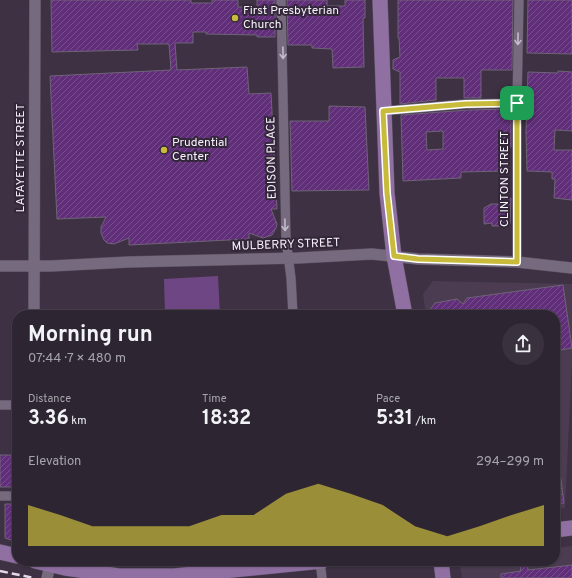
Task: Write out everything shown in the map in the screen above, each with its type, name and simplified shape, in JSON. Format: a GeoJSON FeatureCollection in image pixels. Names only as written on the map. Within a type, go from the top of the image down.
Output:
{"type":"FeatureCollection","features":[{"type":"Feature","properties":{"kind":"main road"},"geometry":{"type":"LineString","coordinates":[[380,0],[387,193],[394,256],[403,310]]}},
{"type":"Feature","properties":{"kind":"main road"},"geometry":{"type":"LineString","coordinates":[[560,529],[572,528]]}},
{"type":"Feature","properties":{"kind":"main road"},"geometry":{"type":"LineString","coordinates":[[0,552],[12,555]]}},
{"type":"Feature","properties":{"kind":"main road"},"geometry":{"type":"LineString","coordinates":[[50,568],[119,576],[174,576],[272,566]]}},
{"type":"Feature","properties":{"kind":"main road"},"geometry":{"type":"LineString","coordinates":[[442,566],[443,578]]}},
{"type":"Feature","properties":{"kind":"street","name":"LAFAYETTE STREET"},"geometry":{"type":"LineString","coordinates":[[34,310],[35,0]]}},
{"type":"Feature","properties":{"kind":"street","name":"EDISON PLACE"},"geometry":{"type":"LineString","coordinates":[[281,0],[286,240],[293,310]]}},
{"type":"Feature","properties":{"kind":"street","name":"CLINTON STREET"},"geometry":{"type":"LineString","coordinates":[[517,262],[517,103],[519,0]]}},
{"type":"Feature","properties":{"kind":"street"},"geometry":{"type":"LineString","coordinates":[[383,111],[466,104],[517,103]]}},
{"type":"Feature","properties":{"kind":"street","name":"MULBERRY STREET"},"geometry":{"type":"LineString","coordinates":[[0,266],[288,258],[372,254],[418,259],[517,262],[572,268]]}},
{"type":"Feature","properties":{"kind":"street"},"geometry":{"type":"LineString","coordinates":[[0,405],[12,405]]}},
{"type":"Feature","properties":{"kind":"street"},"geometry":{"type":"LineString","coordinates":[[0,496],[12,496]]}},
{"type":"Feature","properties":{"kind":"street"},"geometry":{"type":"LineString","coordinates":[[321,566],[322,578]]}},
{"type":"Feature","properties":{"kind":"shaded area"},"geometry":{"type":"Polygon","coordinates":[[[218,276],[220,310],[165,310],[164,279],[218,276]]]}},
{"type":"Feature","properties":{"kind":"shaded area"},"geometry":{"type":"Polygon","coordinates":[[[433,281],[572,284],[572,362],[565,508],[560,508],[560,310],[425,310],[423,294],[433,281]]]}},
{"type":"Feature","properties":{"kind":"shaded area"},"geometry":{"type":"Polygon","coordinates":[[[572,546],[572,578],[462,578],[460,566],[560,566],[560,547],[572,546]]]}},
{"type":"Feature","properties":{"kind":"building","name":"Prudential Center"},"geometry":{"type":"Polygon","coordinates":[[[51,0],[191,0],[191,3],[212,3],[212,0],[238,0],[238,7],[257,7],[257,0],[275,0],[275,37],[257,37],[257,35],[206,34],[206,32],[193,32],[193,43],[175,43],[177,70],[247,67],[249,94],[271,93],[277,209],[271,209],[277,224],[272,235],[263,238],[249,233],[249,239],[129,245],[129,238],[114,244],[107,243],[101,233],[101,227],[106,217],[57,219],[50,76],[171,70],[169,44],[137,44],[138,50],[52,52],[51,0]]]}},
{"type":"Feature","properties":{"kind":"building"},"geometry":{"type":"Polygon","coordinates":[[[287,0],[327,0],[327,6],[345,6],[345,0],[365,0],[365,18],[363,18],[364,67],[333,68],[332,49],[312,48],[312,45],[288,45],[287,0]]]}},
{"type":"Feature","properties":{"kind":"building"},"geometry":{"type":"Polygon","coordinates":[[[398,0],[513,0],[512,70],[481,70],[481,98],[464,98],[464,78],[436,78],[436,100],[400,104],[400,72],[393,69],[393,60],[400,57],[398,38],[398,0]]]}},
{"type":"Feature","properties":{"kind":"building"},"geometry":{"type":"Polygon","coordinates":[[[528,0],[572,0],[572,54],[527,53],[528,0]]]}},
{"type":"Feature","properties":{"kind":"building"},"geometry":{"type":"Polygon","coordinates":[[[558,71],[572,72],[572,131],[555,130],[554,150],[572,150],[572,200],[554,198],[555,179],[552,179],[552,172],[527,171],[526,132],[528,72],[558,73],[558,71]]]}},
{"type":"Feature","properties":{"kind":"building"},"geometry":{"type":"Polygon","coordinates":[[[329,106],[365,107],[369,190],[292,191],[290,121],[329,121],[329,106]]]}},
{"type":"Feature","properties":{"kind":"building"},"geometry":{"type":"Polygon","coordinates":[[[511,109],[511,147],[507,147],[508,171],[461,172],[461,178],[403,181],[401,115],[468,110],[511,109]],[[443,131],[426,132],[427,150],[443,149],[443,131]]]}},
{"type":"Feature","properties":{"kind":"building"},"geometry":{"type":"Polygon","coordinates":[[[501,198],[511,198],[510,224],[503,224],[503,226],[492,226],[492,223],[484,224],[484,208],[491,204],[500,204],[501,198]]]}},
{"type":"Feature","properties":{"kind":"building"},"geometry":{"type":"Polygon","coordinates":[[[563,285],[572,348],[560,350],[560,310],[430,310],[435,303],[457,299],[463,304],[467,298],[563,285]]]}},
{"type":"Feature","properties":{"kind":"building"},"geometry":{"type":"Polygon","coordinates":[[[0,455],[11,455],[12,487],[0,487],[0,455]]]}},
{"type":"Feature","properties":{"kind":"building"},"geometry":{"type":"Polygon","coordinates":[[[560,472],[564,503],[560,503],[560,472]]]}},
{"type":"Feature","properties":{"kind":"building"},"geometry":{"type":"Polygon","coordinates":[[[5,504],[12,504],[12,540],[5,538],[5,504]]]}},
{"type":"Feature","properties":{"kind":"building"},"geometry":{"type":"Polygon","coordinates":[[[572,565],[572,578],[501,578],[501,574],[521,571],[520,566],[528,566],[528,570],[572,565]]]}},
{"type":"Feature","properties":{"kind":"railway"},"geometry":{"type":"LineString","coordinates":[[0,571],[34,578]]}},
{"type":"Feature","properties":{"kind":"place","name":"First Presbyterian Church"},"geometry":{"type":"Point","coordinates":[235,18]}},
{"type":"Feature","properties":{"kind":"place","name":"Prudential Center"},"geometry":{"type":"Point","coordinates":[164,150]}},
{"type":"Feature","properties":{"kind":"route"},"geometry":{"type":"LineString","coordinates":[[517,103],[517,262],[418,259],[394,256],[387,193],[383,111],[466,104],[517,103]]}}]}
